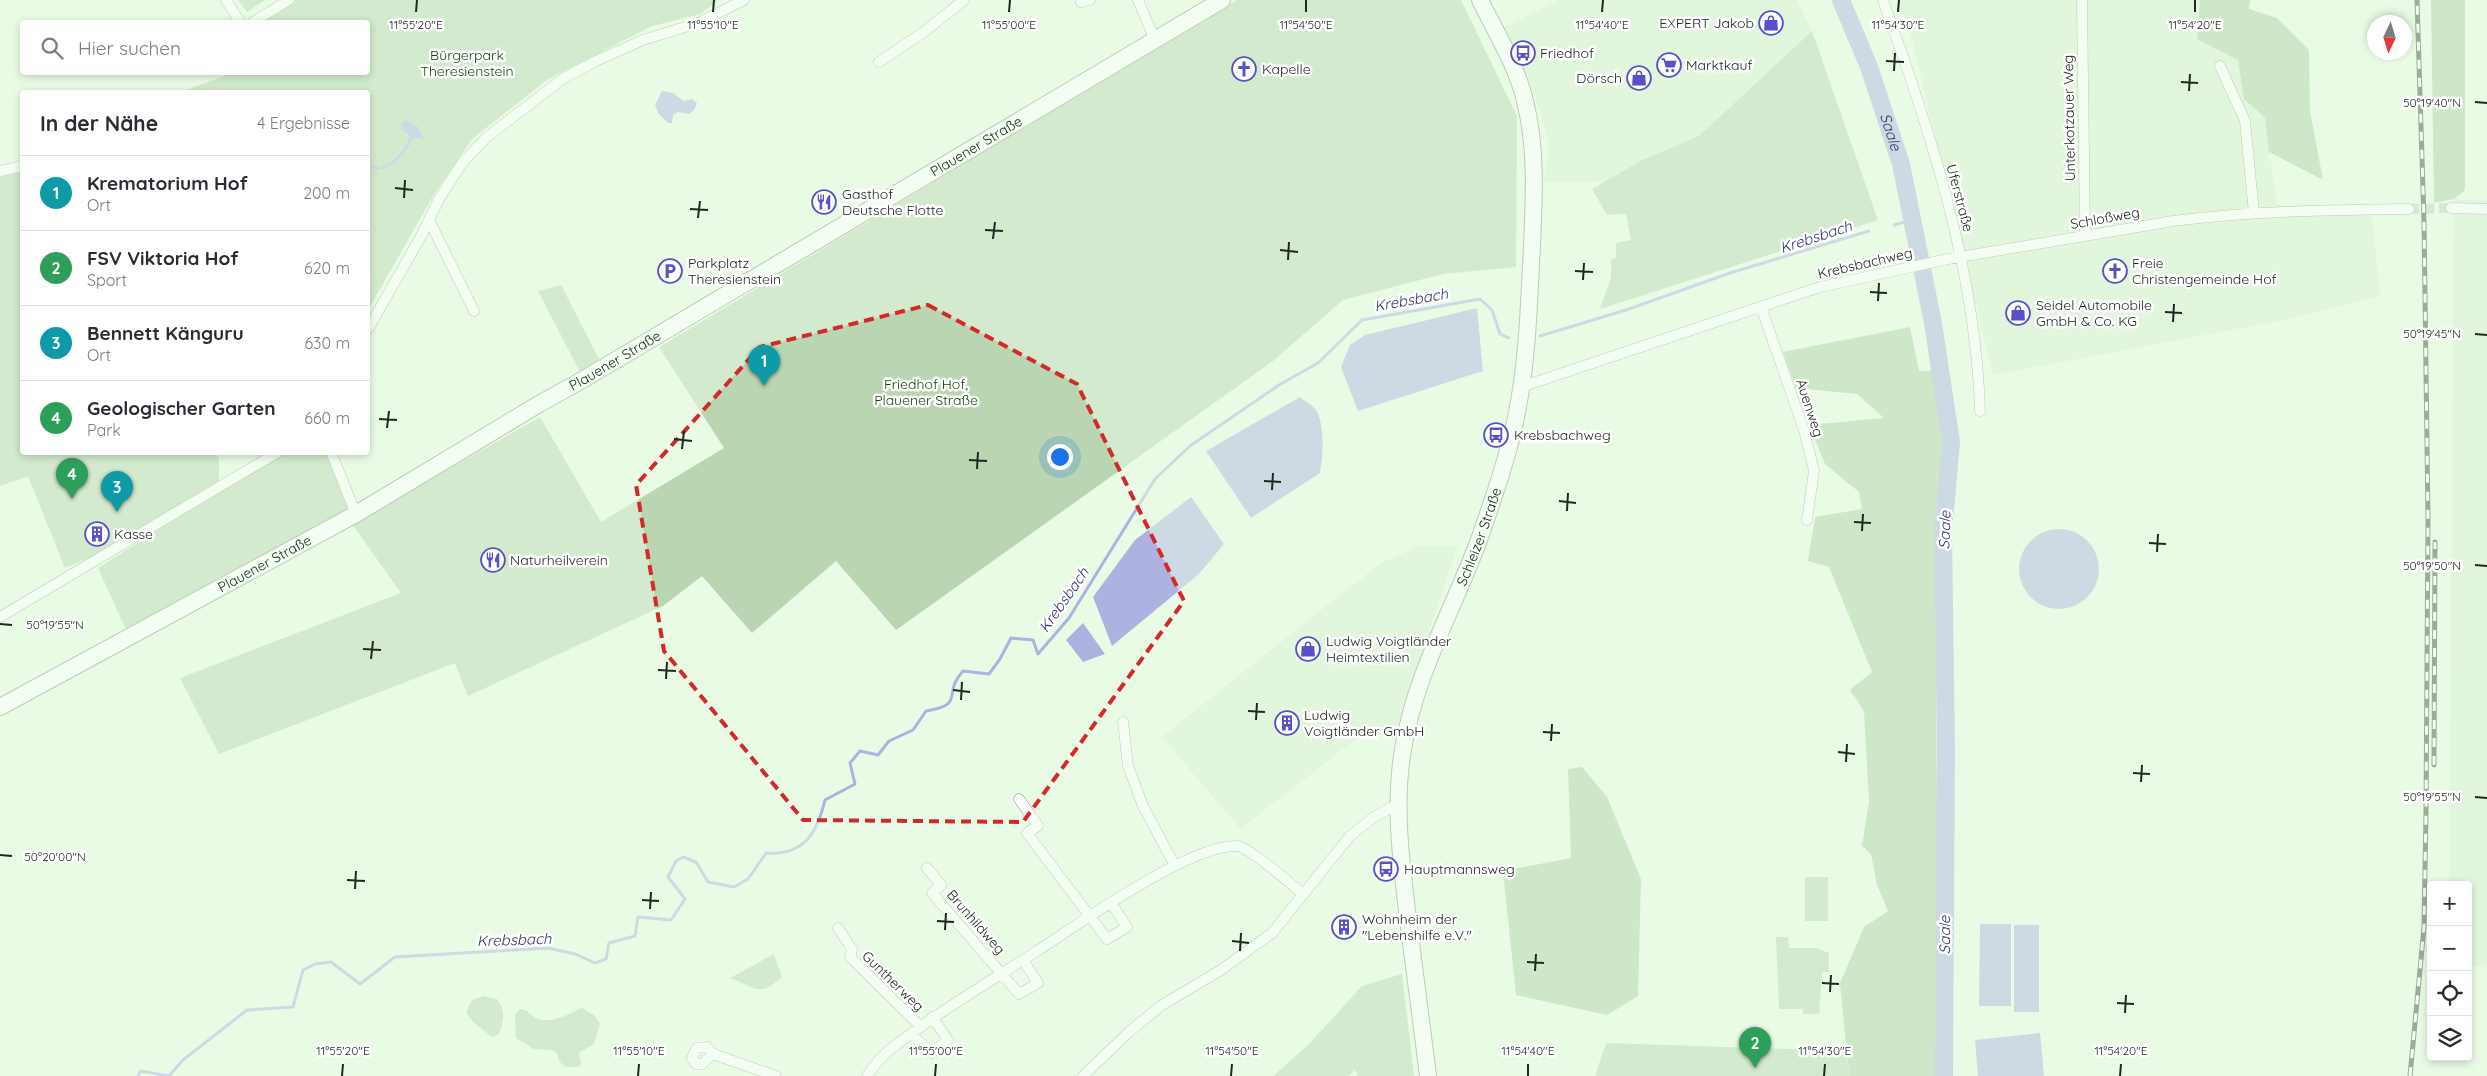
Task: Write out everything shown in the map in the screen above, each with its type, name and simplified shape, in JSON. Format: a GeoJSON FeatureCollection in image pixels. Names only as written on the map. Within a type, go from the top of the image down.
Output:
{"type":"FeatureCollection","features":[{"type":"Feature","properties":{"kind":"main road","name":"Plauener Straße"},"geometry":{"type":"LineString","coordinates":[[0,707],[356,514],[1222,0]]}},
{"type":"Feature","properties":{"kind":"main road","name":"Schleizer Straße"},"geometry":{"type":"LineString","coordinates":[[1428,1076],[1402,869],[1398,804],[1403,749],[1412,710],[1426,667],[1478,542],[1511,442],[1521,387],[1528,313],[1534,192],[1532,137],[1525,98],[1516,74],[1480,0]]}},
{"type":"Feature","properties":{"kind":"street"},"geometry":{"type":"LineString","coordinates":[[226,0],[239,20]]}},
{"type":"Feature","properties":{"kind":"street"},"geometry":{"type":"LineString","coordinates":[[256,20],[289,0]]}},
{"type":"Feature","properties":{"kind":"street"},"geometry":{"type":"LineString","coordinates":[[723,11],[736,0]]}},
{"type":"Feature","properties":{"kind":"street"},"geometry":{"type":"LineString","coordinates":[[370,325],[439,199],[464,162],[486,137],[564,78],[643,40],[698,23],[744,0]]}},
{"type":"Feature","properties":{"kind":"street"},"geometry":{"type":"LineString","coordinates":[[879,62],[925,31],[964,0]]}},
{"type":"Feature","properties":{"kind":"street"},"geometry":{"type":"LineString","coordinates":[[1138,0],[1155,40]]}},
{"type":"Feature","properties":{"kind":"street","name":"Uferstraße"},"geometry":{"type":"LineString","coordinates":[[1883,0],[1920,102],[1961,257],[1979,379],[1980,411]]}},
{"type":"Feature","properties":{"kind":"street","name":"Unterkotzauer Weg"},"geometry":{"type":"LineString","coordinates":[[2082,0],[2085,236]]}},
{"type":"Feature","properties":{"kind":"street"},"geometry":{"type":"LineString","coordinates":[[2220,66],[2245,121],[2254,213]]}},
{"type":"Feature","properties":{"kind":"street"},"geometry":{"type":"LineString","coordinates":[[0,171],[20,166]]}},
{"type":"Feature","properties":{"kind":"street"},"geometry":{"type":"LineString","coordinates":[[2451,208],[2487,209]]}},
{"type":"Feature","properties":{"kind":"street","name":"Schloßweg"},"geometry":{"type":"LineString","coordinates":[[1961,257],[2173,221],[2254,213],[2409,209]]}},
{"type":"Feature","properties":{"kind":"street"},"geometry":{"type":"LineString","coordinates":[[429,220],[474,311]]}},
{"type":"Feature","properties":{"kind":"street","name":"Krebsbachweg"},"geometry":{"type":"LineString","coordinates":[[1521,387],[1820,287],[1961,257]]}},
{"type":"Feature","properties":{"kind":"street","name":"Auenweg"},"geometry":{"type":"LineString","coordinates":[[1761,307],[1804,430],[1814,470],[1807,520]]}},
{"type":"Feature","properties":{"kind":"street"},"geometry":{"type":"LineString","coordinates":[[0,617],[273,455]]}},
{"type":"Feature","properties":{"kind":"street"},"geometry":{"type":"LineString","coordinates":[[331,455],[356,514]]}},
{"type":"Feature","properties":{"kind":"street"},"geometry":{"type":"LineString","coordinates":[[1123,722],[1131,774],[1143,806],[1176,866]]}},
{"type":"Feature","properties":{"kind":"street"},"geometry":{"type":"LineString","coordinates":[[1019,799],[1038,826],[1027,833],[1107,939],[1127,927],[1111,903]]}},
{"type":"Feature","properties":{"kind":"street"},"geometry":{"type":"LineString","coordinates":[[1083,1076],[1130,1031],[1162,1005],[1221,970],[1266,938],[1350,836],[1374,817],[1398,804]]}},
{"type":"Feature","properties":{"kind":"street"},"geometry":{"type":"LineString","coordinates":[[867,1076],[875,1064],[892,1048],[912,1035],[932,1017],[1111,903],[1176,866],[1221,847],[1239,846],[1303,894]]}},
{"type":"Feature","properties":{"kind":"street","name":"Brunhildweg"},"geometry":{"type":"LineString","coordinates":[[927,868],[941,885],[932,893],[1001,973]]}},
{"type":"Feature","properties":{"kind":"street","name":"Guntherweg"},"geometry":{"type":"LineString","coordinates":[[838,928],[852,949],[850,958],[920,1027]]}},
{"type":"Feature","properties":{"kind":"street"},"geometry":{"type":"LineString","coordinates":[[1001,973],[1019,994],[1038,983],[1023,960]]}},
{"type":"Feature","properties":{"kind":"street"},"geometry":{"type":"LineString","coordinates":[[912,1035],[932,1052],[948,1040],[932,1017]]}},
{"type":"Feature","properties":{"kind":"street"},"geometry":{"type":"LineString","coordinates":[[713,1054],[776,1076]]}},
{"type":"Feature","properties":{"kind":"highlighted area"},"geometry":{"type":"Polygon","coordinates":[[[928,305],[1077,384],[1184,601],[1023,822],[803,820],[664,651],[636,485],[760,347],[928,305]]]}},
{"type":"Feature","properties":{"kind":"shaded area"},"geometry":{"type":"Polygon","coordinates":[[[1560,0],[1797,0],[1812,31],[1699,136],[1642,160],[1606,181],[1544,183],[1549,144],[1532,87],[1504,27],[1560,0]]]}},
{"type":"Feature","properties":{"kind":"shaded area"},"geometry":{"type":"Polygon","coordinates":[[[1896,0],[2246,0],[2244,99],[2265,118],[2277,204],[2307,215],[2372,214],[2380,296],[2284,320],[1993,375],[1908,24],[1896,0]]]}},
{"type":"Feature","properties":{"kind":"shaded area"},"geometry":{"type":"Polygon","coordinates":[[[2200,0],[2250,0],[2249,9],[2277,18],[2309,50],[2310,111],[2323,180],[2269,152],[2265,118],[2244,99],[2238,60],[2197,39],[2200,0]]]}},
{"type":"Feature","properties":{"kind":"shaded area"},"geometry":{"type":"Polygon","coordinates":[[[2431,0],[2465,0],[2465,190],[2454,199],[2434,203],[2431,0]]]}},
{"type":"Feature","properties":{"kind":"shaded area"},"geometry":{"type":"Polygon","coordinates":[[[2454,199],[2487,201],[2487,968],[2472,965],[2472,881],[2449,881],[2454,199]]]}},
{"type":"Feature","properties":{"kind":"shaded area"},"geometry":{"type":"Polygon","coordinates":[[[1910,327],[1919,371],[1932,371],[1942,443],[1935,540],[1939,1076],[1849,1076],[1840,983],[1864,927],[1888,911],[1877,885],[1871,854],[1862,846],[1869,802],[1864,711],[1850,690],[1872,672],[1829,567],[1808,561],[1815,517],[1862,509],[1859,492],[1825,464],[1809,425],[1884,418],[1857,394],[1796,388],[1783,352],[1910,327]]]}},
{"type":"Feature","properties":{"kind":"shaded area"},"geometry":{"type":"Polygon","coordinates":[[[1458,545],[1398,726],[1389,725],[1358,738],[1240,829],[1162,737],[1379,564],[1419,546],[1458,545]]]}},
{"type":"Feature","properties":{"kind":"shaded area"},"geometry":{"type":"Polygon","coordinates":[[[1582,767],[1607,797],[1641,879],[1638,996],[1607,1015],[1516,995],[1503,871],[1571,858],[1568,769],[1582,767]]]}},
{"type":"Feature","properties":{"kind":"green space"},"geometry":{"type":"Polygon","coordinates":[[[238,0],[265,0],[247,12],[238,0]]]}},
{"type":"Feature","properties":{"kind":"green space","name":"Bürgerpark Theresienstein"},"geometry":{"type":"Polygon","coordinates":[[[283,0],[718,0],[701,14],[652,26],[547,80],[472,139],[433,196],[370,306],[370,90],[186,90],[227,75],[370,75],[370,20],[255,20],[283,0]]]}},
{"type":"Feature","properties":{"kind":"green space","name":"Friedhof Hof, Plauener Straße"},"geometry":{"type":"Polygon","coordinates":[[[1237,0],[1461,0],[1517,116],[1516,267],[1443,274],[1343,300],[1273,361],[896,630],[836,561],[752,633],[702,576],[663,606],[468,696],[455,663],[219,754],[180,678],[401,593],[352,524],[540,417],[601,522],[724,448],[659,347],[1237,0]]]}},
{"type":"Feature","properties":{"kind":"green space"},"geometry":{"type":"Polygon","coordinates":[[[1812,31],[1878,220],[1600,309],[1611,277],[1611,259],[1616,258],[1616,243],[1631,240],[1626,214],[1607,215],[1592,189],[1642,160],[1699,136],[1812,31]]]}},
{"type":"Feature","properties":{"kind":"green space"},"geometry":{"type":"Polygon","coordinates":[[[20,166],[20,455],[217,455],[219,458],[219,484],[103,552],[65,568],[28,476],[0,486],[0,171],[20,166]]]}},
{"type":"Feature","properties":{"kind":"green space"},"geometry":{"type":"Polygon","coordinates":[[[561,285],[599,359],[581,374],[538,291],[561,285]]]}},
{"type":"Feature","properties":{"kind":"green space"},"geometry":{"type":"Polygon","coordinates":[[[277,455],[327,455],[351,511],[127,632],[98,568],[277,455]]]}},
{"type":"Feature","properties":{"kind":"green space"},"geometry":{"type":"Polygon","coordinates":[[[1805,877],[1828,877],[1828,921],[1805,921],[1805,877]]]}},
{"type":"Feature","properties":{"kind":"green space"},"geometry":{"type":"Polygon","coordinates":[[[1776,937],[1788,937],[1789,948],[1816,948],[1829,953],[1829,972],[1822,972],[1819,1014],[1803,1014],[1803,1009],[1779,1009],[1776,937]]]}},
{"type":"Feature","properties":{"kind":"green space"},"geometry":{"type":"Polygon","coordinates":[[[774,954],[782,977],[768,987],[763,989],[752,988],[730,978],[774,954]]]}},
{"type":"Feature","properties":{"kind":"green space"},"geometry":{"type":"Polygon","coordinates":[[[1402,974],[1414,1076],[1358,1076],[1355,1070],[1348,1076],[1273,1076],[1309,1044],[1362,986],[1402,974]]]}},
{"type":"Feature","properties":{"kind":"green space"},"geometry":{"type":"Polygon","coordinates":[[[483,996],[497,999],[503,1011],[503,1020],[499,1034],[492,1037],[473,1022],[466,1012],[472,1000],[483,996]]]}},
{"type":"Feature","properties":{"kind":"green space"},"geometry":{"type":"Polygon","coordinates":[[[582,1008],[594,1015],[600,1024],[594,1044],[579,1053],[581,1063],[579,1067],[565,1067],[559,1061],[557,1053],[552,1050],[534,1049],[516,1038],[515,1015],[520,1009],[527,1011],[536,1018],[548,1020],[559,1018],[582,1008]]]}},
{"type":"Feature","properties":{"kind":"green space"},"geometry":{"type":"Polygon","coordinates":[[[1606,1043],[1846,1051],[1849,1076],[1595,1076],[1606,1043]]]}},
{"type":"Feature","properties":{"kind":"water"},"geometry":{"type":"Polygon","coordinates":[[[1835,0],[1848,0],[1869,52],[1861,55],[1835,0]]]}},
{"type":"Feature","properties":{"kind":"water"},"geometry":{"type":"Polygon","coordinates":[[[662,91],[673,93],[684,101],[692,99],[697,103],[694,110],[689,114],[678,112],[673,115],[672,123],[668,123],[658,113],[655,105],[662,91]]]}},
{"type":"Feature","properties":{"kind":"water"},"geometry":{"type":"Polygon","coordinates":[[[406,120],[418,127],[424,140],[412,137],[401,129],[401,124],[406,120]]]}},
{"type":"Feature","properties":{"kind":"water"},"geometry":{"type":"Polygon","coordinates":[[[1477,308],[1483,371],[1358,411],[1341,367],[1350,345],[1365,335],[1477,308]]]}},
{"type":"Feature","properties":{"kind":"water"},"geometry":{"type":"Polygon","coordinates":[[[1300,397],[1315,408],[1319,416],[1322,432],[1320,473],[1251,518],[1206,451],[1300,397]]]}},
{"type":"Feature","properties":{"kind":"water"},"geometry":{"type":"Polygon","coordinates":[[[1191,497],[1224,544],[1199,574],[1112,646],[1093,597],[1135,540],[1191,497]]]}},
{"type":"Feature","properties":{"kind":"water"},"geometry":{"type":"Polygon","coordinates":[[[2059,529],[2074,532],[2087,541],[2096,554],[2099,569],[2096,584],[2087,597],[2074,606],[2059,609],[2044,606],[2031,597],[2022,584],[2019,569],[2022,554],[2031,541],[2044,532],[2059,529]]]}},
{"type":"Feature","properties":{"kind":"water"},"geometry":{"type":"Polygon","coordinates":[[[1083,623],[1105,654],[1083,662],[1066,640],[1083,623]]]}},
{"type":"Feature","properties":{"kind":"water"},"geometry":{"type":"Polygon","coordinates":[[[1980,924],[2011,924],[2011,1006],[1979,1006],[1980,924]]]}},
{"type":"Feature","properties":{"kind":"water"},"geometry":{"type":"Polygon","coordinates":[[[2014,925],[2039,925],[2039,1012],[2014,1012],[2014,925]]]}},
{"type":"Feature","properties":{"kind":"water"},"geometry":{"type":"Polygon","coordinates":[[[2040,1033],[2044,1076],[1978,1076],[1975,1040],[2040,1033]]]}},
{"type":"Feature","properties":{"kind":"waterway","name":"Saale"},"geometry":{"type":"LineString","coordinates":[[1841,0],[1869,67],[1901,164],[1933,323],[1951,442],[1943,533],[1946,750],[1944,1076]]}},
{"type":"Feature","properties":{"kind":"waterway"},"geometry":{"type":"LineString","coordinates":[[382,168],[400,156],[412,137]]}},
{"type":"Feature","properties":{"kind":"waterway"},"geometry":{"type":"LineString","coordinates":[[370,166],[378,168]]}},
{"type":"Feature","properties":{"kind":"waterway","name":"Krebsbach"},"geometry":{"type":"LineString","coordinates":[[1894,225],[1912,220]]}},
{"type":"Feature","properties":{"kind":"waterway","name":"Krebsbach"},"geometry":{"type":"LineString","coordinates":[[1540,336],[1626,310],[1730,273],[1869,231]]}},
{"type":"Feature","properties":{"kind":"waterway","name":"Krebsbach"},"geometry":{"type":"LineString","coordinates":[[138,1076],[141,1071],[169,1076],[183,1060],[247,1010],[293,1007],[303,970],[315,964],[331,962],[360,984],[395,957],[548,948],[575,954],[595,963],[606,959],[609,943],[635,936],[638,917],[671,920],[685,899],[668,877],[676,861],[683,857],[696,862],[708,882],[734,887],[748,879],[766,853],[790,851],[807,840],[818,823],[825,800],[855,784],[850,763],[860,751],[878,755],[889,741],[913,730],[926,711],[950,702],[954,686],[963,671],[989,674],[1000,659],[1011,638],[1033,640],[1038,654],[1069,618],[1155,479],[1190,446],[1279,385],[1318,363],[1362,320],[1480,299],[1492,310],[1500,334],[1509,338]]}},
{"type":"Feature","properties":{"kind":"tunnel"},"geometry":{"type":"LineString","coordinates":[[2409,209],[2451,208]]}},
{"type":"Feature","properties":{"kind":"railway"},"geometry":{"type":"LineString","coordinates":[[2410,1076],[2424,927],[2428,519],[2424,221],[2417,0]]}},
{"type":"Feature","properties":{"kind":"railway"},"geometry":{"type":"LineString","coordinates":[[2434,765],[2435,542]]}},
{"type":"Feature","properties":{"kind":"place","name":"EXPERT Jakob"},"geometry":{"type":"Point","coordinates":[1771,23]}},
{"type":"Feature","properties":{"kind":"place","name":"Friedhof"},"geometry":{"type":"Point","coordinates":[1523,53]}},
{"type":"Feature","properties":{"kind":"place","name":"Marktkauf"},"geometry":{"type":"Point","coordinates":[1669,65]}},
{"type":"Feature","properties":{"kind":"place","name":"Kapelle"},"geometry":{"type":"Point","coordinates":[1244,69]}},
{"type":"Feature","properties":{"kind":"place","name":"Dörsch"},"geometry":{"type":"Point","coordinates":[1639,78]}},
{"type":"Feature","properties":{"kind":"place","name":"Gasthof Deutsche Flotte"},"geometry":{"type":"Point","coordinates":[824,202]}},
{"type":"Feature","properties":{"kind":"place","name":"Parkplatz Theresienstein"},"geometry":{"type":"Point","coordinates":[670,271]}},
{"type":"Feature","properties":{"kind":"place","name":"Freie Christengemeinde Hof"},"geometry":{"type":"Point","coordinates":[2115,271]}},
{"type":"Feature","properties":{"kind":"place","name":"Seidel Automobile GmbH & Co. KG"},"geometry":{"type":"Point","coordinates":[2018,313]}},
{"type":"Feature","properties":{"kind":"place","name":"Krematorium Hof"},"geometry":{"type":"Point","coordinates":[764,386]}},
{"type":"Feature","properties":{"kind":"place","name":"Krebsbachweg"},"geometry":{"type":"Point","coordinates":[1496,435]}},
{"type":"Feature","properties":{"kind":"place","name":"Geologischer Garten"},"geometry":{"type":"Point","coordinates":[72,499]}},
{"type":"Feature","properties":{"kind":"place","name":"Bennett Känguru"},"geometry":{"type":"Point","coordinates":[117,512]}},
{"type":"Feature","properties":{"kind":"place","name":"Kasse"},"geometry":{"type":"Point","coordinates":[97,534]}},
{"type":"Feature","properties":{"kind":"place","name":"Naturheilverein"},"geometry":{"type":"Point","coordinates":[493,560]}},
{"type":"Feature","properties":{"kind":"place","name":"Ludwig Voigtländer Heimtextilien"},"geometry":{"type":"Point","coordinates":[1308,649]}},
{"type":"Feature","properties":{"kind":"place","name":"Ludwig Voigtländer GmbH"},"geometry":{"type":"Point","coordinates":[1287,723]}},
{"type":"Feature","properties":{"kind":"place","name":"Hauptmannsweg"},"geometry":{"type":"Point","coordinates":[1386,869]}},
{"type":"Feature","properties":{"kind":"place","name":"Wohnheim der \"Lebenshilfe e.V.\""},"geometry":{"type":"Point","coordinates":[1344,927]}},
{"type":"Feature","properties":{"kind":"place","name":"FSV Viktoria Hof"},"geometry":{"type":"Point","coordinates":[1755,1068]}}]}
